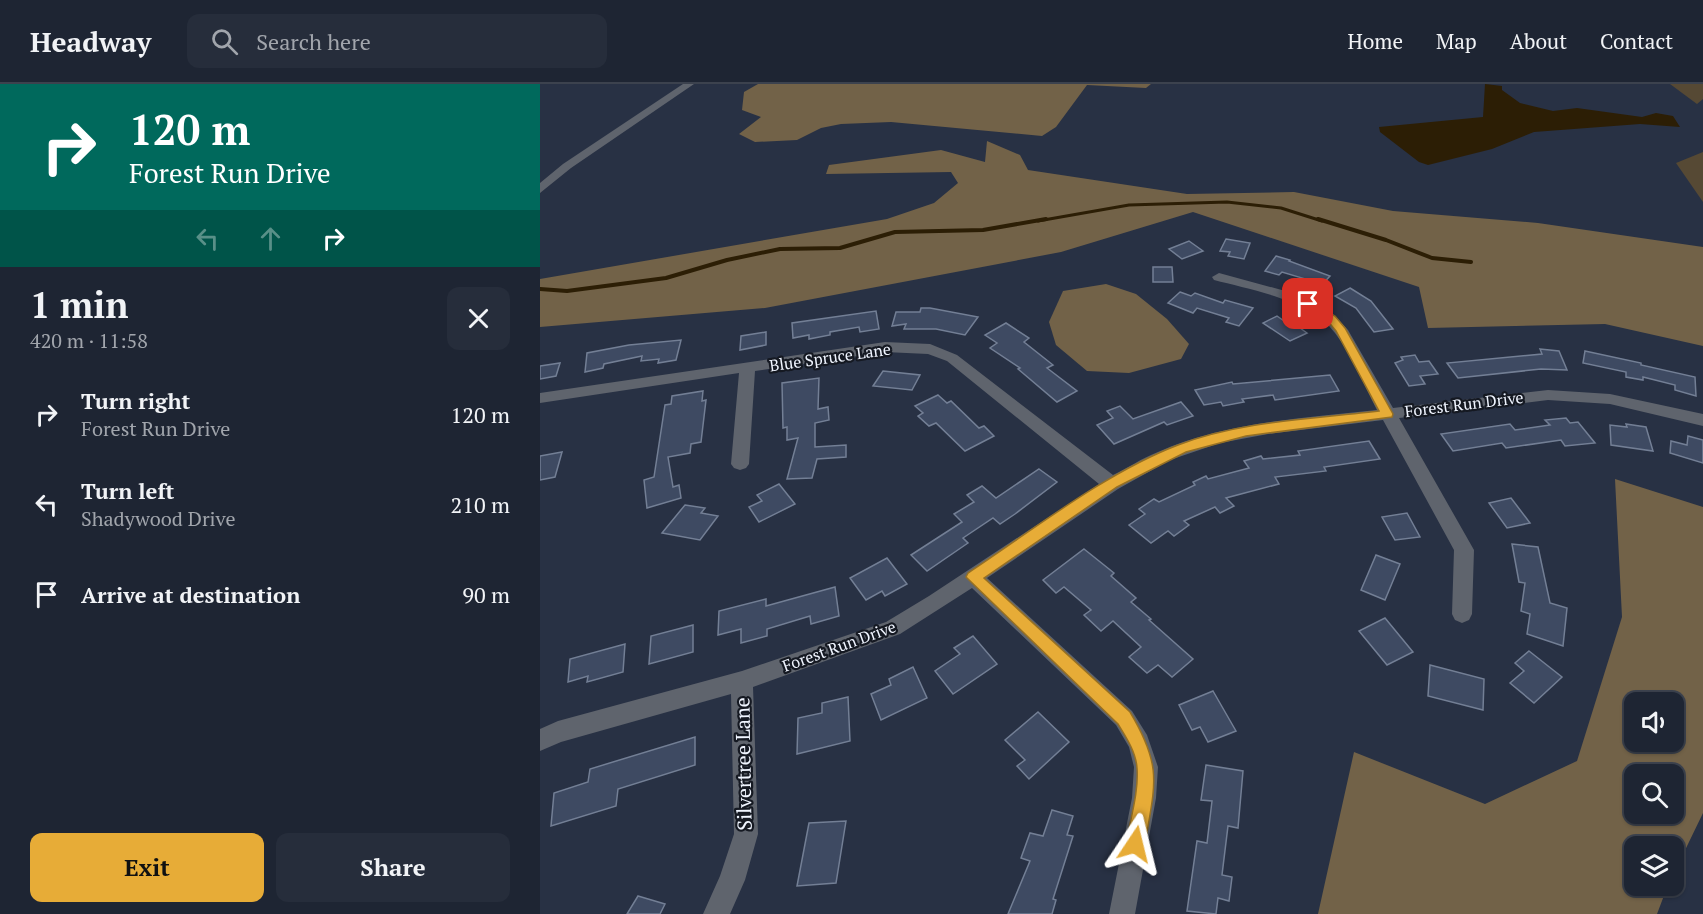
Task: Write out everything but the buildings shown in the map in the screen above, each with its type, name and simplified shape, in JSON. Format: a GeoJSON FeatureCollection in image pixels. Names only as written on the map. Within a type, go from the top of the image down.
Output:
{"type":"FeatureCollection","features":[{"type":"Feature","properties":{"kind":"street"},"geometry":{"type":"LineString","coordinates":[[540,189],[559,173],[689,84]]}},
{"type":"Feature","properties":{"kind":"street"},"geometry":{"type":"LineString","coordinates":[[540,172],[559,173]]}},
{"type":"Feature","properties":{"kind":"street"},"geometry":{"type":"LineString","coordinates":[[1219,277],[1308,304],[1331,318],[1341,330],[1464,550],[1462,614]]}},
{"type":"Feature","properties":{"kind":"street","name":"Blue Spruce Lane"},"geometry":{"type":"LineString","coordinates":[[540,398],[885,347],[930,349],[967,368],[1112,484]]}},
{"type":"Feature","properties":{"kind":"street"},"geometry":{"type":"LineString","coordinates":[[740,464],[747,369]]}},
{"type":"Feature","properties":{"kind":"street","name":"Forest Run Drive"},"geometry":{"type":"LineString","coordinates":[[540,740],[558,732],[742,681],[893,628],[1112,484],[1164,456],[1218,438],[1268,428],[1527,396],[1558,395],[1610,399],[1703,420]]}},
{"type":"Feature","properties":{"kind":"street"},"geometry":{"type":"LineString","coordinates":[[973,577],[1124,718],[1139,743],[1146,767],[1144,798],[1122,914]]}},
{"type":"Feature","properties":{"kind":"street","name":"Silvertree Lane"},"geometry":{"type":"LineString","coordinates":[[716,914],[732,880],[746,834],[742,681]]}},
{"type":"Feature","properties":{"kind":"shaded area"},"geometry":{"type":"Polygon","coordinates":[[[758,84],[1151,84],[1146,88],[1087,85],[1056,127],[1042,136],[891,122],[841,124],[821,128],[797,140],[755,142],[739,134],[761,117],[742,110],[744,92],[758,84]]]}},
{"type":"Feature","properties":{"kind":"shaded area"},"geometry":{"type":"Polygon","coordinates":[[[1485,84],[1502,86],[1502,90],[1520,103],[1553,111],[1577,108],[1642,117],[1656,113],[1673,116],[1680,127],[1640,124],[1534,132],[1492,149],[1428,165],[1419,162],[1380,132],[1379,127],[1483,117],[1485,84]]]}},
{"type":"Feature","properties":{"kind":"shaded area"},"geometry":{"type":"Polygon","coordinates":[[[1670,84],[1703,84],[1703,99],[1697,104],[1670,84]]]}},
{"type":"Feature","properties":{"kind":"shaded area"},"geometry":{"type":"Polygon","coordinates":[[[987,141],[1020,155],[1028,170],[1187,194],[1294,192],[1393,211],[1538,223],[1703,247],[1703,346],[1605,324],[1428,328],[1419,287],[1193,212],[1061,252],[765,308],[540,327],[540,279],[887,219],[934,203],[958,183],[951,172],[826,174],[829,165],[941,150],[985,162],[987,141]]]}},
{"type":"Feature","properties":{"kind":"shaded area"},"geometry":{"type":"Polygon","coordinates":[[[1703,152],[1703,202],[1676,163],[1703,152]]]}},
{"type":"Feature","properties":{"kind":"shaded area"},"geometry":{"type":"Polygon","coordinates":[[[1106,284],[1136,294],[1167,319],[1189,344],[1181,359],[1129,373],[1087,371],[1056,345],[1049,322],[1063,291],[1106,284]]]}},
{"type":"Feature","properties":{"kind":"shaded area"},"geometry":{"type":"Polygon","coordinates":[[[1615,479],[1703,507],[1703,813],[1684,852],[1684,836],[1624,836],[1624,896],[1664,896],[1657,914],[1318,914],[1354,752],[1485,804],[1577,761],[1622,617],[1615,479]]]}},
{"type":"Feature","properties":{"kind":"waterway"},"geometry":{"type":"LineString","coordinates":[[1038,221],[1129,205],[1227,202],[1281,208],[1322,221]]}},
{"type":"Feature","properties":{"kind":"waterway"},"geometry":{"type":"LineString","coordinates":[[540,289],[567,291],[666,278],[727,260],[780,249],[840,248],[895,232],[983,230],[1046,219]]}},
{"type":"Feature","properties":{"kind":"waterway"},"geometry":{"type":"LineString","coordinates":[[1318,219],[1386,240],[1432,258],[1471,262]]}},
{"type":"Feature","properties":{"kind":"route"},"geometry":{"type":"LineString","coordinates":[[1135,844],[1144,798],[1146,767],[1139,743],[1124,718],[973,577],[1112,484],[1164,456],[1246,431],[1387,414],[1341,330],[1331,318],[1308,304]]}}]}
